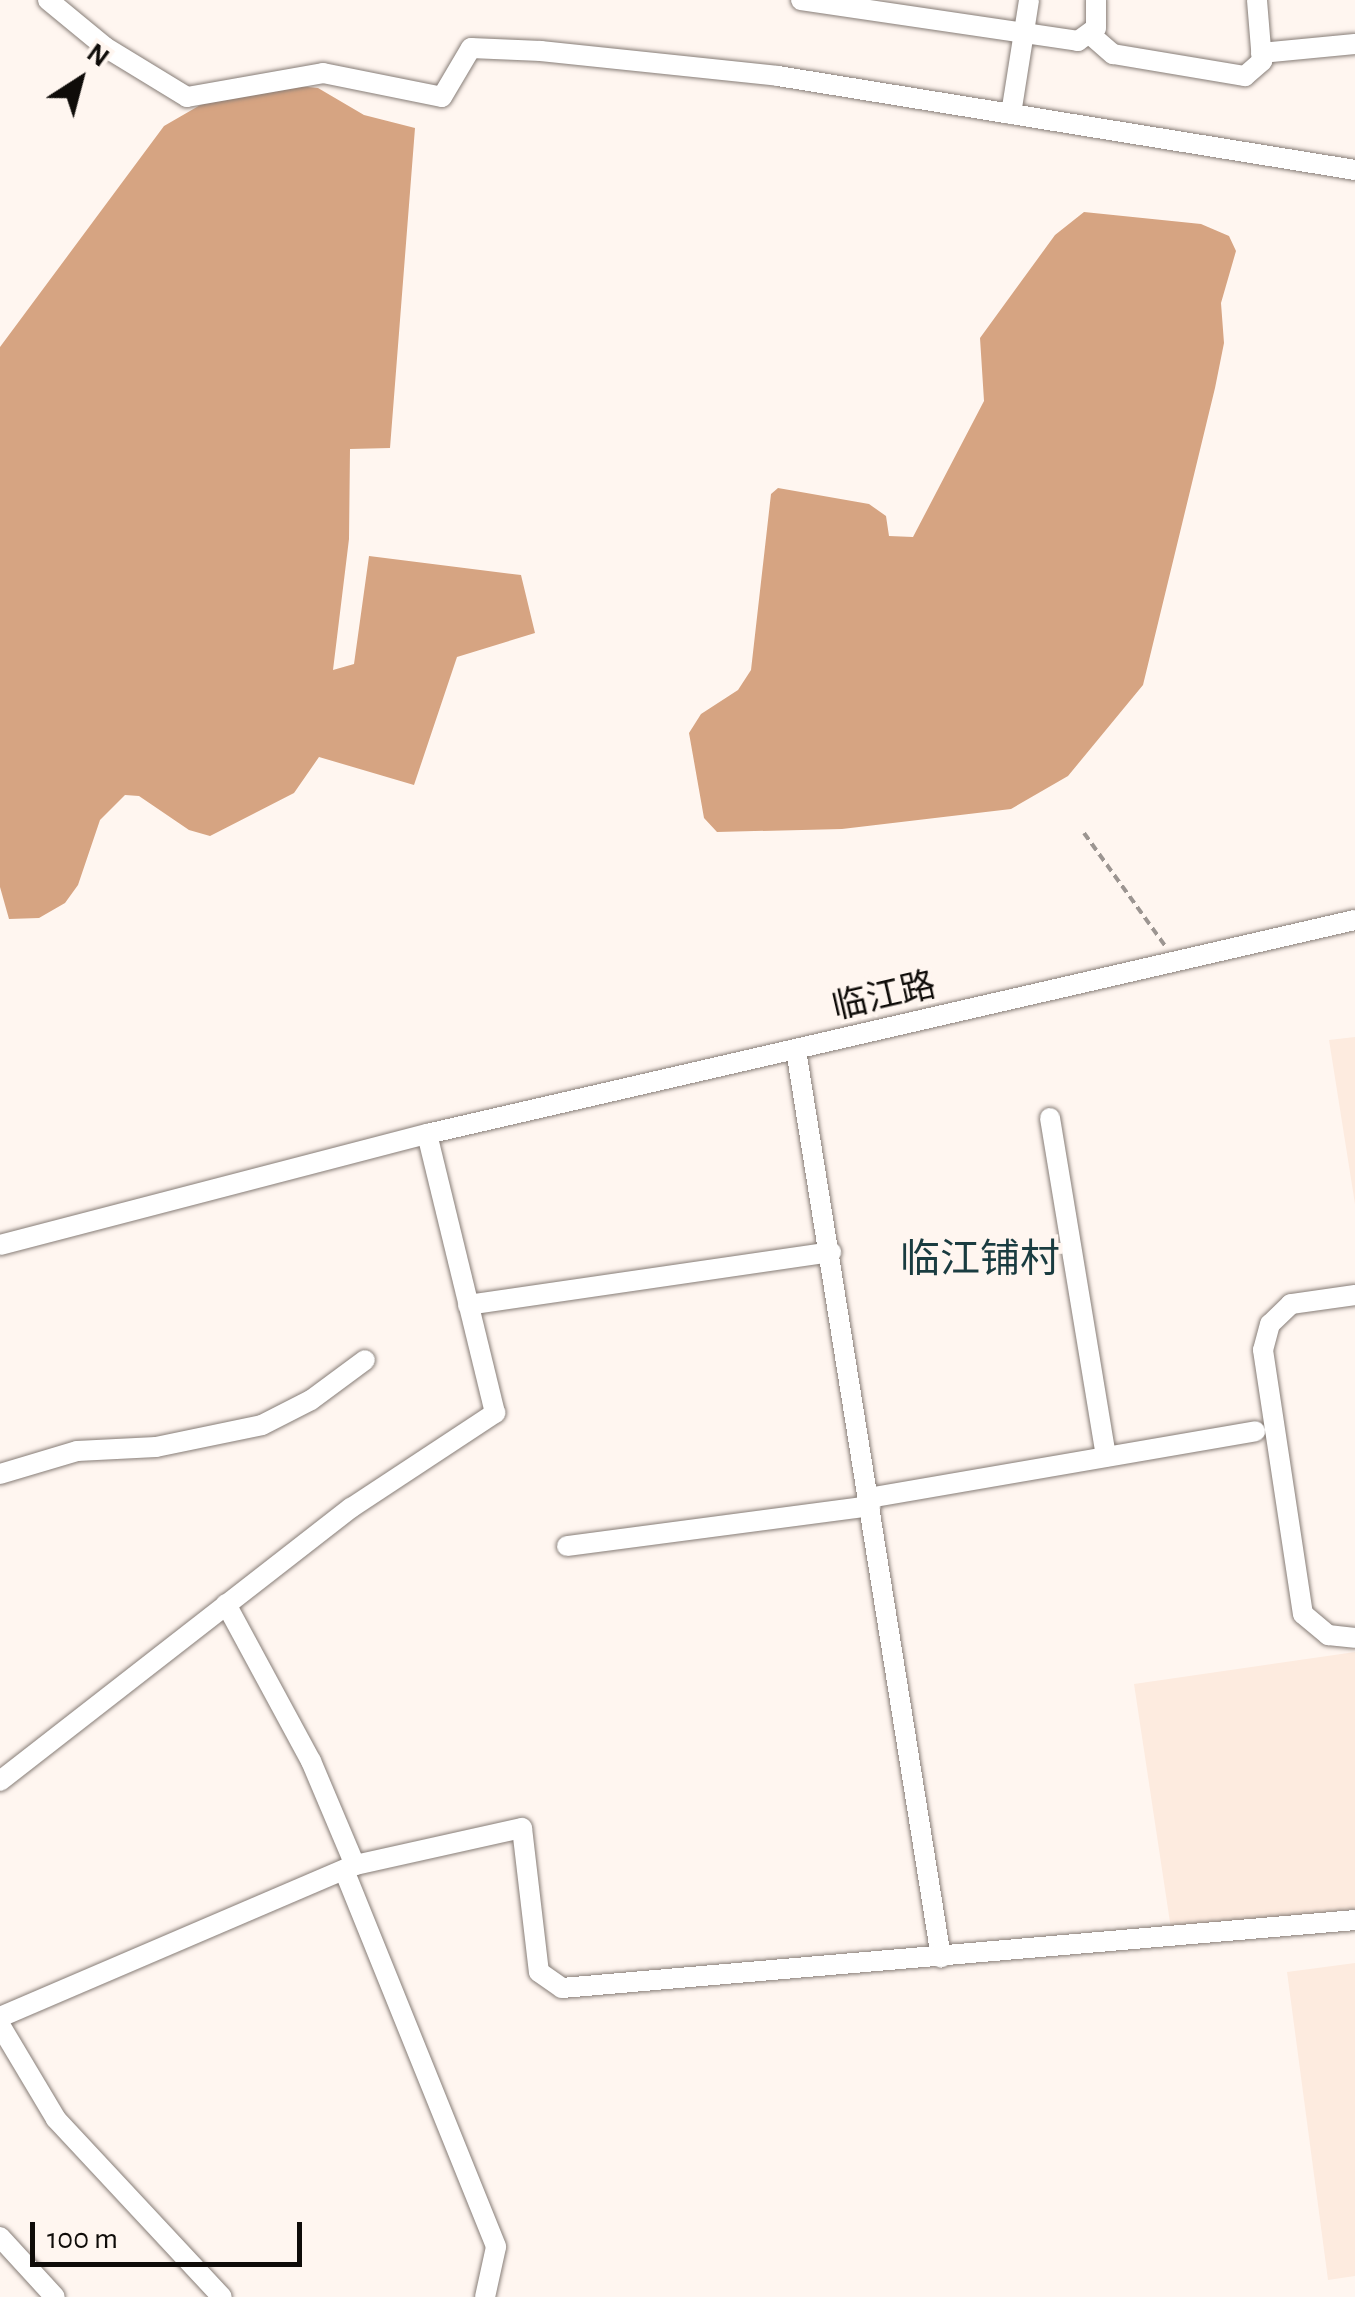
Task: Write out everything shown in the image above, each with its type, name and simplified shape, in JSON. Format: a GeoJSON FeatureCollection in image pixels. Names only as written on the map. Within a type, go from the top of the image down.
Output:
{"type":"FeatureCollection","features":[{"type":"Feature","properties":{"kind":"street"},"geometry":{"type":"LineString","coordinates":[[48,0],[104,47],[187,97],[323,73],[442,98],[471,48],[695,65],[1355,170]]}},
{"type":"Feature","properties":{"kind":"street"},"geometry":{"type":"LineString","coordinates":[[801,0],[1078,41],[1092,36]]}},
{"type":"Feature","properties":{"kind":"street"},"geometry":{"type":"LineString","coordinates":[[1011,114],[1029,0]]}},
{"type":"Feature","properties":{"kind":"street"},"geometry":{"type":"LineString","coordinates":[[1092,36],[1096,0]]}},
{"type":"Feature","properties":{"kind":"street"},"geometry":{"type":"LineString","coordinates":[[1092,36],[1113,54],[1246,76],[1261,53],[1257,0]]}},
{"type":"Feature","properties":{"kind":"street"},"geometry":{"type":"LineString","coordinates":[[1261,53],[1355,44]]}},
{"type":"Feature","properties":{"kind":"street","name":"临江路"},"geometry":{"type":"LineString","coordinates":[[0,1245],[427,1134],[1355,920]]}},
{"type":"Feature","properties":{"kind":"street"},"geometry":{"type":"LineString","coordinates":[[796,1050],[941,1957]]}},
{"type":"Feature","properties":{"kind":"street"},"geometry":{"type":"LineString","coordinates":[[1050,1118],[1106,1456]]}},
{"type":"Feature","properties":{"kind":"street"},"geometry":{"type":"LineString","coordinates":[[0,1780],[350,1508],[495,1413],[427,1134]]}},
{"type":"Feature","properties":{"kind":"street"},"geometry":{"type":"LineString","coordinates":[[468,1305],[831,1252]]}},
{"type":"Feature","properties":{"kind":"street"},"geometry":{"type":"LineString","coordinates":[[1355,1294],[1291,1304],[1270,1324],[1263,1350],[1303,1614],[1328,1635],[1355,1638]]}},
{"type":"Feature","properties":{"kind":"street"},"geometry":{"type":"LineString","coordinates":[[0,1474],[78,1451],[156,1447],[262,1426],[311,1400],[365,1360]]}},
{"type":"Feature","properties":{"kind":"street"},"geometry":{"type":"LineString","coordinates":[[568,1546],[870,1502],[1255,1431]]}},
{"type":"Feature","properties":{"kind":"street"},"geometry":{"type":"LineString","coordinates":[[226,1604],[311,1761],[496,2247],[485,2297]]}},
{"type":"Feature","properties":{"kind":"street"},"geometry":{"type":"LineString","coordinates":[[0,2017],[350,1867],[522,1828],[539,1972],[562,1988],[1355,1920]]}},
{"type":"Feature","properties":{"kind":"street"},"geometry":{"type":"LineString","coordinates":[[0,2025],[71,2138],[222,2297]]}},
{"type":"Feature","properties":{"kind":"street"},"geometry":{"type":"LineString","coordinates":[[0,2237],[54,2297]]}},
{"type":"Feature","properties":{"kind":"path"},"geometry":{"type":"LineString","coordinates":[[1084,833],[1174,963]]}},
{"type":"Feature","properties":{"kind":"shaded area"},"geometry":{"type":"Polygon","coordinates":[[[288,85],[318,88],[364,115],[415,128],[390,448],[350,449],[349,539],[333,670],[354,664],[369,556],[521,575],[535,633],[457,657],[414,785],[319,757],[294,793],[210,836],[189,830],[139,796],[125,795],[100,820],[78,885],[65,903],[39,918],[9,919],[0,887],[0,347],[164,126],[209,100],[288,85]]]}},
{"type":"Feature","properties":{"kind":"shaded area"},"geometry":{"type":"Polygon","coordinates":[[[1084,212],[1201,224],[1229,236],[1236,251],[1221,303],[1224,343],[1215,388],[1143,685],[1068,776],[1011,809],[842,829],[717,832],[704,818],[689,733],[701,714],[738,690],[751,670],[771,494],[778,488],[869,504],[886,516],[889,536],[913,537],[984,401],[980,338],[1055,235],[1084,212]]]}},
{"type":"Feature","properties":{"kind":"shaded area"},"geometry":{"type":"Polygon","coordinates":[[[1355,1037],[1355,1204],[1329,1040],[1355,1037]]]}},
{"type":"Feature","properties":{"kind":"shaded area"},"geometry":{"type":"Polygon","coordinates":[[[1355,1652],[1355,1909],[1171,1929],[1134,1684],[1355,1652]]]}},
{"type":"Feature","properties":{"kind":"shaded area"},"geometry":{"type":"Polygon","coordinates":[[[1355,1963],[1355,2276],[1328,2280],[1287,1972],[1355,1963]]]}},
{"type":"Feature","properties":{"kind":"district","name":"临江铺村"},"geometry":{"type":"Point","coordinates":[980,1260]}}]}
